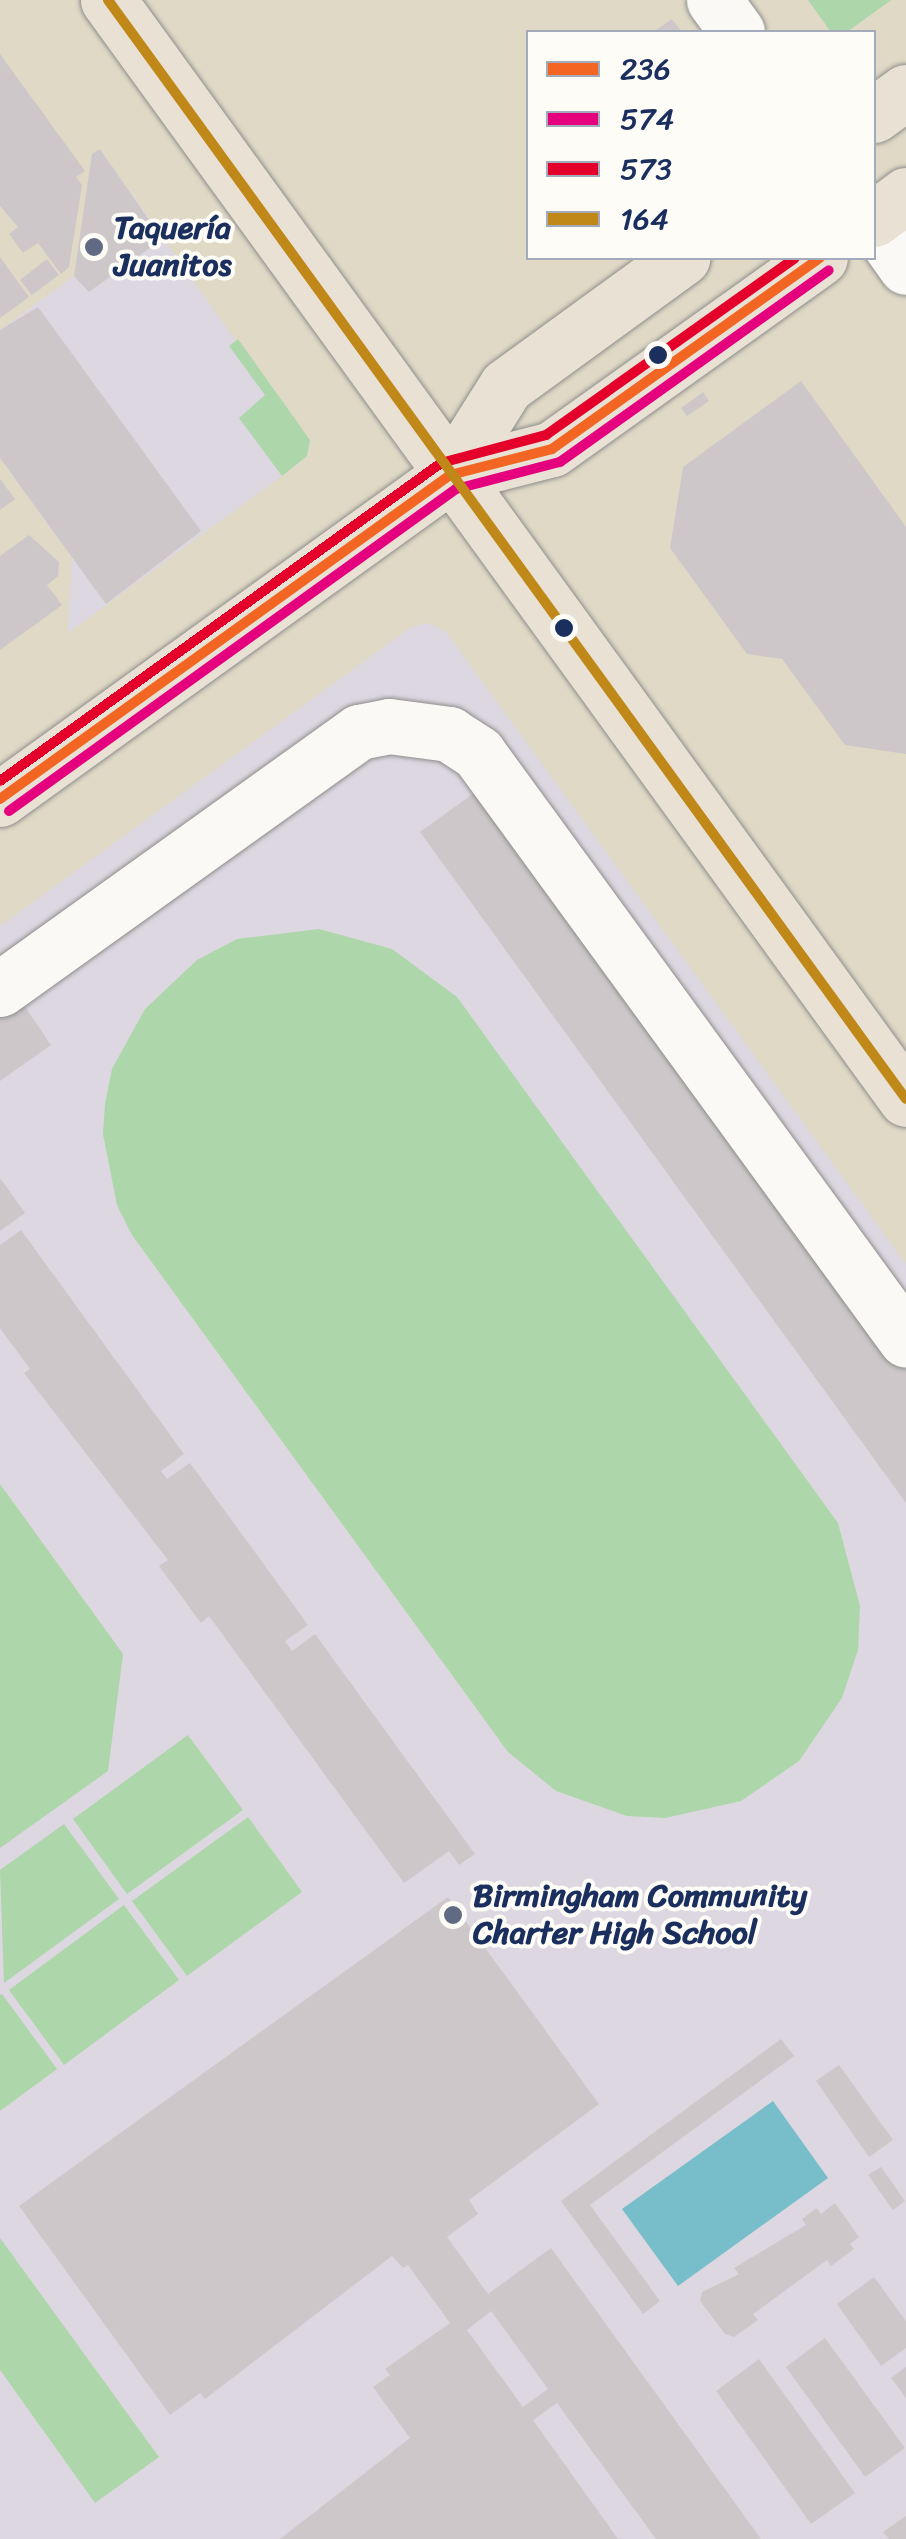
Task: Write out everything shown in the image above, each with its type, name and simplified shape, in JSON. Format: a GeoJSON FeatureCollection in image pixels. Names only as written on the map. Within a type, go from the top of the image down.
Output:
{"type":"FeatureCollection","features":[{"type":"Feature","properties":{"kind":"main road"},"geometry":{"type":"LineString","coordinates":[[108,0],[906,1099]]}},
{"type":"Feature","properties":{"kind":"main road"},"geometry":{"type":"LineString","coordinates":[[876,114],[906,92]]}},
{"type":"Feature","properties":{"kind":"main road"},"geometry":{"type":"LineString","coordinates":[[876,218],[906,195]]}},
{"type":"Feature","properties":{"kind":"main road"},"geometry":{"type":"LineString","coordinates":[[450,475],[506,386],[679,260]]}},
{"type":"Feature","properties":{"kind":"main road"},"geometry":{"type":"LineString","coordinates":[[0,799],[450,475],[552,449],[817,260]]}},
{"type":"Feature","properties":{"kind":"lane"},"geometry":{"type":"LineString","coordinates":[[714,0],[736,30]]}},
{"type":"Feature","properties":{"kind":"lane"},"geometry":{"type":"LineString","coordinates":[[876,223],[906,267]]}},
{"type":"Feature","properties":{"kind":"lane"},"geometry":{"type":"LineString","coordinates":[[0,989],[359,732],[388,726],[449,734],[478,753],[906,1340]]}},
{"type":"Feature","properties":{"kind":"shaded area"},"geometry":{"type":"Polygon","coordinates":[[[100,149],[310,446],[302,461],[68,633],[72,558],[0,458],[0,330],[74,276],[92,154],[100,149]]]}},
{"type":"Feature","properties":{"kind":"shaded area","name":"Birmingham Community Charter High School"},"geometry":{"type":"Polygon","coordinates":[[[428,623],[446,632],[906,1264],[906,2539],[0,2539],[0,926],[411,627],[428,623]]]}},
{"type":"Feature","properties":{"kind":"green space"},"geometry":{"type":"Polygon","coordinates":[[[808,0],[891,0],[850,30],[830,30],[808,0]]]}},
{"type":"Feature","properties":{"kind":"green space"},"geometry":{"type":"Polygon","coordinates":[[[238,339],[310,440],[307,456],[282,476],[239,418],[265,395],[229,346],[238,339]]]}},
{"type":"Feature","properties":{"kind":"green space"},"geometry":{"type":"Polygon","coordinates":[[[319,929],[392,949],[457,997],[838,1523],[860,1606],[858,1650],[842,1698],[799,1761],[741,1801],[665,1818],[627,1816],[556,1791],[508,1752],[132,1235],[117,1205],[103,1134],[105,1104],[112,1069],[145,1009],[197,960],[237,939],[319,929]]]}},
{"type":"Feature","properties":{"kind":"green space"},"geometry":{"type":"Polygon","coordinates":[[[0,1484],[123,1654],[108,1771],[0,1848],[0,1484]]]}},
{"type":"Feature","properties":{"kind":"green space"},"geometry":{"type":"Polygon","coordinates":[[[188,1735],[243,1810],[127,1894],[73,1819],[188,1735]]]}},
{"type":"Feature","properties":{"kind":"green space"},"geometry":{"type":"Polygon","coordinates":[[[248,1817],[302,1892],[187,1976],[132,1901],[248,1817]]]}},
{"type":"Feature","properties":{"kind":"green space"},"geometry":{"type":"Polygon","coordinates":[[[64,1824],[119,1899],[4,1983],[0,1870],[64,1824]]]}},
{"type":"Feature","properties":{"kind":"green space"},"geometry":{"type":"Polygon","coordinates":[[[124,1905],[179,1980],[64,2065],[9,1990],[124,1905]]]}},
{"type":"Feature","properties":{"kind":"green space"},"geometry":{"type":"Polygon","coordinates":[[[0,1995],[57,2069],[0,2111],[0,1995]]]}},
{"type":"Feature","properties":{"kind":"green space"},"geometry":{"type":"Polygon","coordinates":[[[0,2238],[159,2457],[95,2503],[0,2370],[0,2238]]]}},
{"type":"Feature","properties":{"kind":"water"},"geometry":{"type":"Polygon","coordinates":[[[773,2101],[828,2178],[678,2286],[622,2209],[773,2101]]]}},
{"type":"Feature","properties":{"kind":"building"},"geometry":{"type":"Polygon","coordinates":[[[672,19],[680,30],[656,30],[672,19]]]}},
{"type":"Feature","properties":{"kind":"building"},"geometry":{"type":"Polygon","coordinates":[[[0,54],[85,171],[76,177],[82,185],[69,267],[61,274],[38,243],[23,253],[9,234],[18,227],[0,206],[0,54]]]}},
{"type":"Feature","properties":{"kind":"building"},"geometry":{"type":"Polygon","coordinates":[[[100,149],[162,239],[89,292],[74,276],[92,154],[100,149]]]}},
{"type":"Feature","properties":{"kind":"building"},"geometry":{"type":"Polygon","coordinates":[[[0,257],[29,297],[0,318],[0,257]]]}},
{"type":"Feature","properties":{"kind":"building"},"geometry":{"type":"Polygon","coordinates":[[[47,259],[59,275],[32,295],[20,280],[47,259]]]}},
{"type":"Feature","properties":{"kind":"building"},"geometry":{"type":"Polygon","coordinates":[[[38,307],[201,531],[106,604],[0,458],[0,330],[38,307]]]}},
{"type":"Feature","properties":{"kind":"building"},"geometry":{"type":"Polygon","coordinates":[[[801,381],[906,527],[906,754],[845,745],[782,659],[747,654],[670,548],[683,467],[801,381]]]}},
{"type":"Feature","properties":{"kind":"building"},"geometry":{"type":"Polygon","coordinates":[[[703,392],[709,401],[687,416],[681,408],[703,392]]]}},
{"type":"Feature","properties":{"kind":"building"},"geometry":{"type":"Polygon","coordinates":[[[0,479],[15,499],[0,510],[0,479]]]}},
{"type":"Feature","properties":{"kind":"building"},"geometry":{"type":"Polygon","coordinates":[[[29,535],[59,562],[58,576],[47,585],[62,605],[0,650],[0,556],[29,535]]]}},
{"type":"Feature","properties":{"kind":"building"},"geometry":{"type":"Polygon","coordinates":[[[481,788],[906,1370],[906,1503],[420,832],[481,788]]]}},
{"type":"Feature","properties":{"kind":"building"},"geometry":{"type":"Polygon","coordinates":[[[21,1001],[51,1045],[0,1081],[0,1016],[21,1001]]]}},
{"type":"Feature","properties":{"kind":"building"},"geometry":{"type":"Polygon","coordinates":[[[0,1178],[25,1213],[0,1231],[0,1178]]]}},
{"type":"Feature","properties":{"kind":"building"},"geometry":{"type":"Polygon","coordinates":[[[21,1230],[184,1454],[161,1471],[167,1479],[190,1463],[308,1625],[285,1641],[292,1651],[315,1634],[475,1854],[459,1865],[449,1851],[404,1883],[209,1616],[201,1623],[159,1566],[168,1560],[24,1373],[30,1369],[0,1328],[0,1245],[21,1230]]]}},
{"type":"Feature","properties":{"kind":"building"},"geometry":{"type":"Polygon","coordinates":[[[448,1897],[599,2104],[469,2200],[478,2214],[447,2237],[488,2294],[551,2248],[761,2539],[656,2539],[557,2403],[533,2420],[618,2539],[280,2539],[410,2438],[373,2387],[390,2375],[385,2369],[450,2323],[408,2265],[403,2268],[392,2256],[205,2399],[200,2393],[170,2415],[19,2206],[448,1897]],[[491,2311],[467,2330],[523,2407],[548,2389],[491,2311]]]}},
{"type":"Feature","properties":{"kind":"building"},"geometry":{"type":"Polygon","coordinates":[[[781,2039],[794,2056],[590,2205],[660,2301],[643,2314],[561,2201],[781,2039]]]}},
{"type":"Feature","properties":{"kind":"building"},"geometry":{"type":"Polygon","coordinates":[[[839,2065],[893,2140],[869,2157],[816,2081],[839,2065]]]}},
{"type":"Feature","properties":{"kind":"building"},"geometry":{"type":"Polygon","coordinates":[[[881,2167],[905,2201],[893,2210],[868,2175],[881,2167]]]}},
{"type":"Feature","properties":{"kind":"building"},"geometry":{"type":"Polygon","coordinates":[[[835,2203],[859,2237],[850,2244],[854,2249],[831,2266],[827,2260],[753,2314],[758,2320],[734,2337],[725,2334],[700,2301],[702,2292],[739,2274],[734,2268],[806,2225],[802,2219],[817,2208],[821,2214],[835,2203]]]}},
{"type":"Feature","properties":{"kind":"building"},"geometry":{"type":"Polygon","coordinates":[[[874,2277],[906,2321],[906,2348],[881,2366],[837,2304],[874,2277]]]}},
{"type":"Feature","properties":{"kind":"building"},"geometry":{"type":"Polygon","coordinates":[[[825,2338],[905,2448],[865,2477],[786,2367],[825,2338]]]}},
{"type":"Feature","properties":{"kind":"building"},"geometry":{"type":"Polygon","coordinates":[[[759,2359],[855,2493],[811,2524],[716,2391],[759,2359]]]}},
{"type":"Feature","properties":{"kind":"building"},"geometry":{"type":"Polygon","coordinates":[[[906,2367],[906,2398],[891,2378],[906,2367]]]}},
{"type":"Feature","properties":{"kind":"building"},"geometry":{"type":"Polygon","coordinates":[[[906,2516],[906,2539],[889,2539],[883,2532],[906,2516]]]}},
{"type":"Feature","properties":{"kind":"transit line","name":"164"},"geometry":{"type":"LineString","coordinates":[[108,0],[906,1099]]}},
{"type":"Feature","properties":{"kind":"transit line","name":"573"},"geometry":{"type":"LineString","coordinates":[[0,781],[441,463],[546,435],[792,260]]}},
{"type":"Feature","properties":{"kind":"transit line","name":"236"},"geometry":{"type":"LineString","coordinates":[[0,799],[450,475],[552,449],[817,260]]}},
{"type":"Feature","properties":{"kind":"transit line","name":"574"},"geometry":{"type":"LineString","coordinates":[[9,811],[456,489],[560,462],[829,270]]}},
{"type":"Feature","properties":{"kind":"place","name":"Taquería Juanitos"},"geometry":{"type":"Point","coordinates":[94,247]}},
{"type":"Feature","properties":{"kind":"place","name":"Birmingham Community Charter High School"},"geometry":{"type":"Point","coordinates":[453,1915]}}]}
